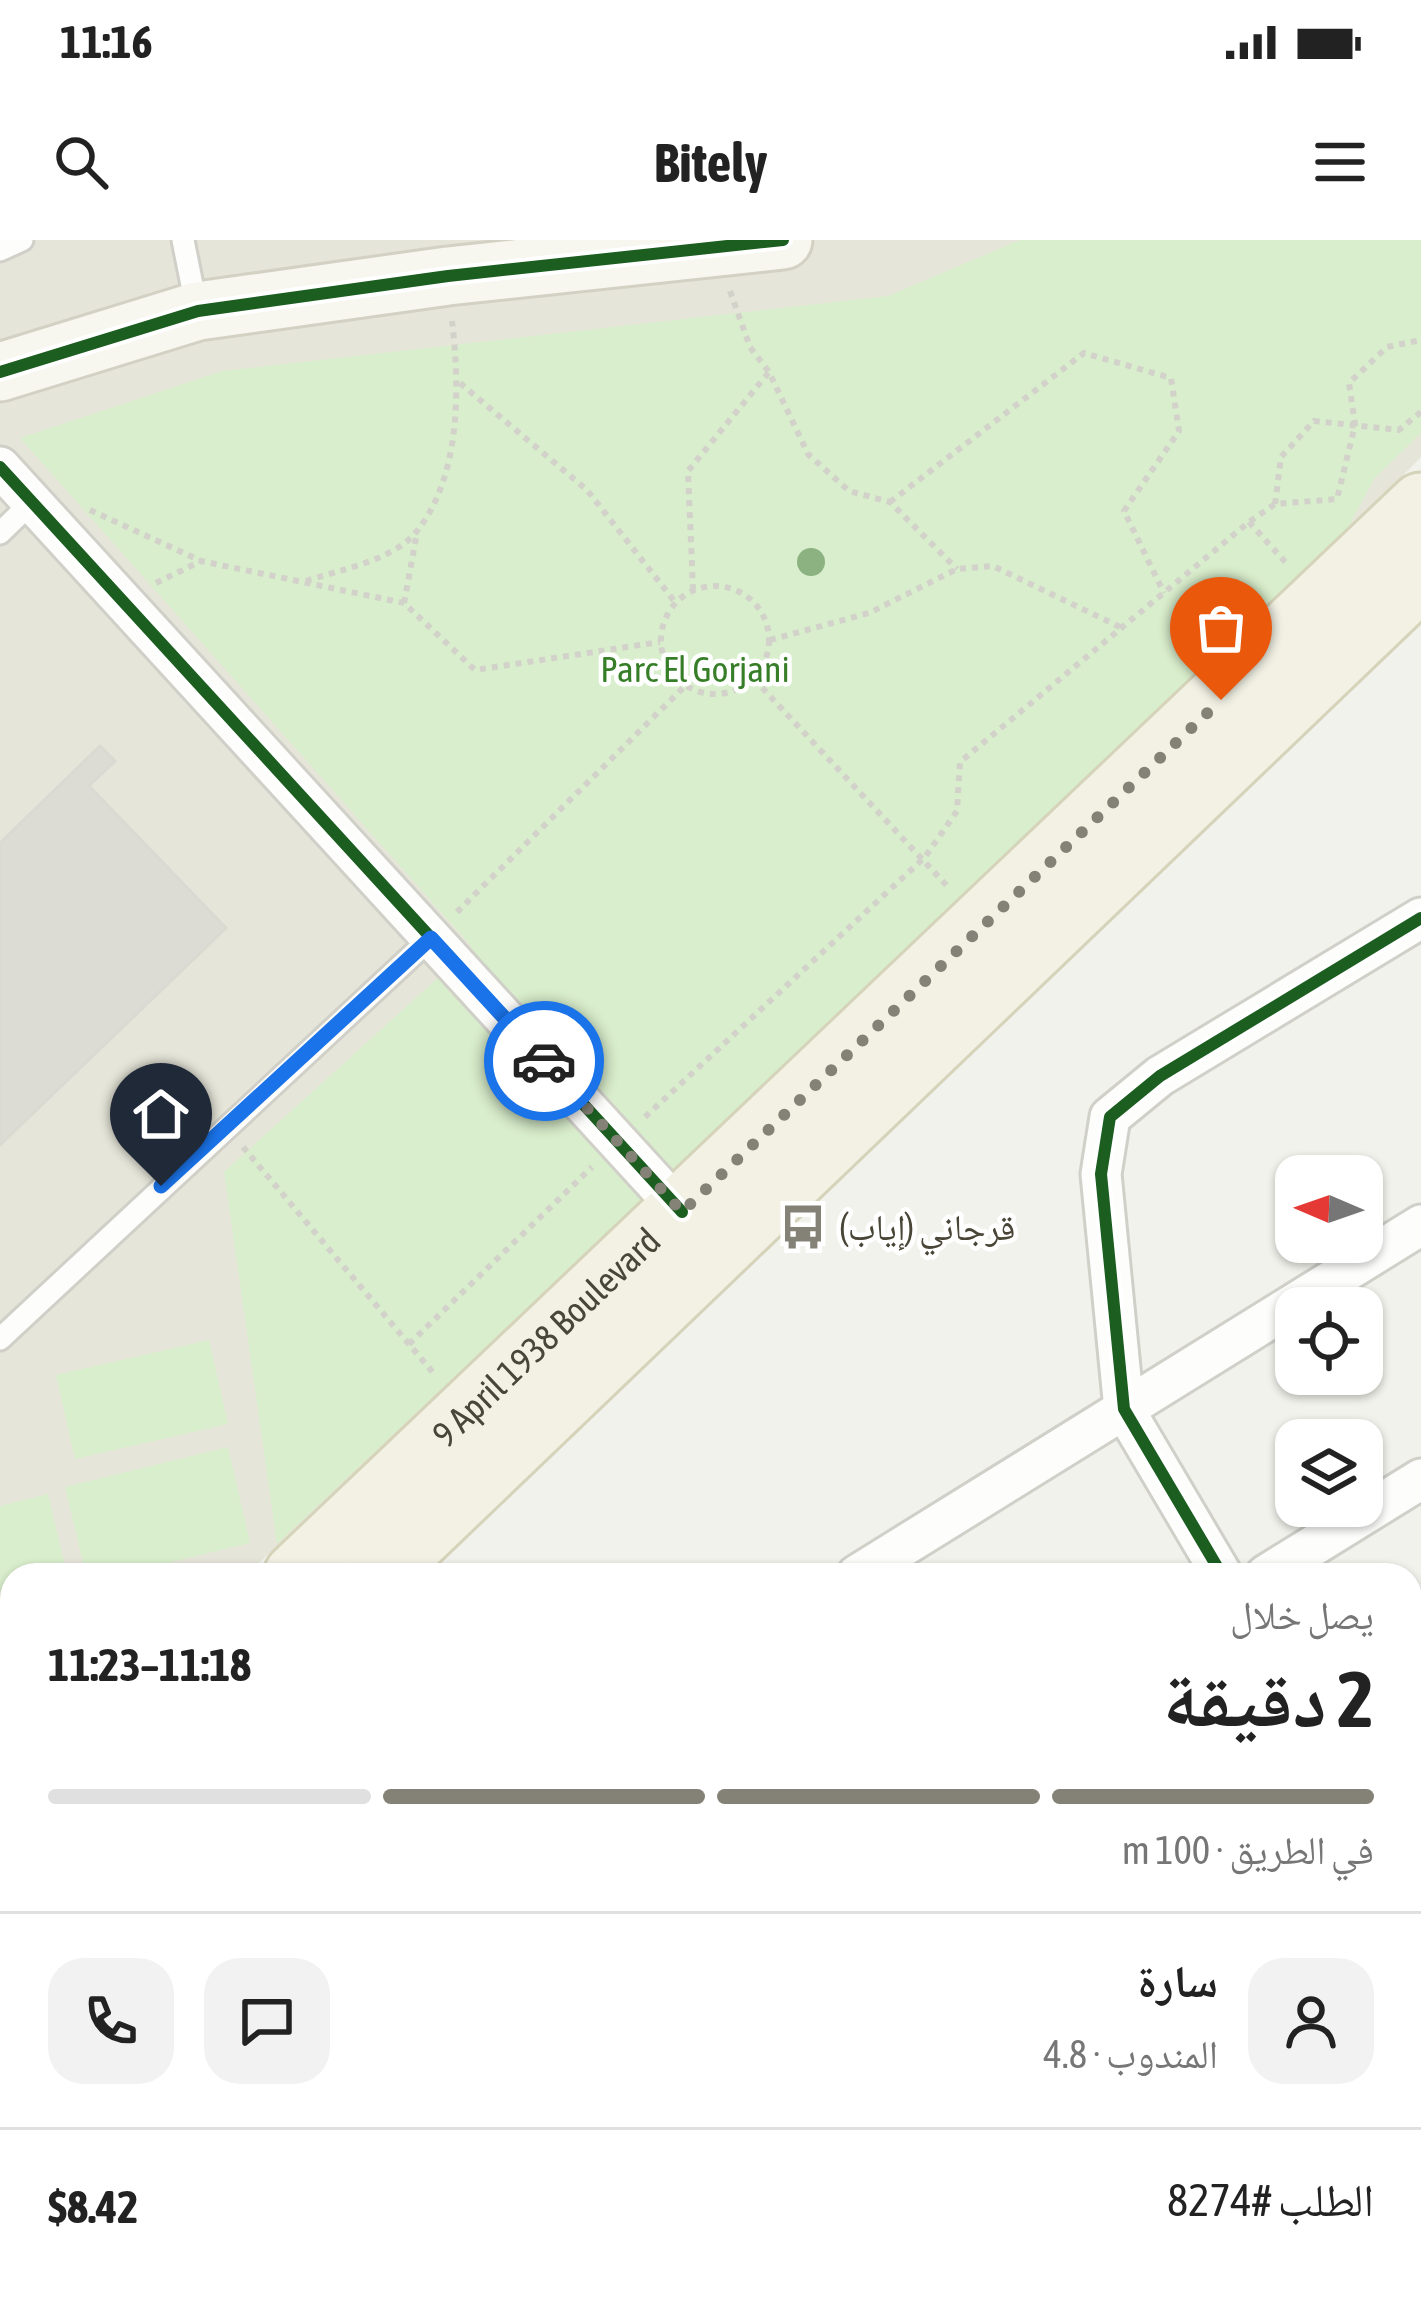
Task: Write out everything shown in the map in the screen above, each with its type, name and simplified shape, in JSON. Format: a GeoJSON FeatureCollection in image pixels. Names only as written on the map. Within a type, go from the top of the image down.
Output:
{"type":"FeatureCollection","features":[{"type":"Feature","properties":{"kind":"main road","name":"9 April 1938 Boulevard"},"geometry":{"type":"LineString","coordinates":[[309,1563],[1421,505]]}},
{"type":"Feature","properties":{"kind":"main road","name":"9 April 1938 Boulevard"},"geometry":{"type":"LineString","coordinates":[[392,1563],[1421,577]]}},
{"type":"Feature","properties":{"kind":"street"},"geometry":{"type":"LineString","coordinates":[[0,372],[198,311],[596,250],[715,251],[783,240]]}},
{"type":"Feature","properties":{"kind":"street"},"geometry":{"type":"LineString","coordinates":[[0,467],[682,1212]]}},
{"type":"Feature","properties":{"kind":"street"},"geometry":{"type":"LineString","coordinates":[[1215,1563],[1124,1409],[1101,1174],[1110,1117],[1160,1076],[1421,918]]}},
{"type":"Feature","properties":{"kind":"street"},"geometry":{"type":"LineString","coordinates":[[876,1563],[1421,1225]]}},
{"type":"Feature","properties":{"kind":"street"},"geometry":{"type":"LineString","coordinates":[[1285,1563],[1421,1479]]}},
{"type":"Feature","properties":{"kind":"lane"},"geometry":{"type":"LineString","coordinates":[[0,250],[22,240]]}},
{"type":"Feature","properties":{"kind":"lane"},"geometry":{"type":"LineString","coordinates":[[183,240],[198,311]]}},
{"type":"Feature","properties":{"kind":"lane"},"geometry":{"type":"LineString","coordinates":[[0,532],[32,502]]}},
{"type":"Feature","properties":{"kind":"lane"},"geometry":{"type":"LineString","coordinates":[[0,1339],[431,938]]}},
{"type":"Feature","properties":{"kind":"path"},"geometry":{"type":"LineString","coordinates":[[715,251],[751,347],[769,372],[808,454],[849,490],[890,502],[957,569]]}},
{"type":"Feature","properties":{"kind":"path"},"geometry":{"type":"LineString","coordinates":[[404,603],[417,532],[451,457],[459,382],[448,276]]}},
{"type":"Feature","properties":{"kind":"path"},"geometry":{"type":"LineString","coordinates":[[409,1344],[925,857],[957,811],[961,763],[1275,504],[1337,499],[1355,425],[1349,383],[1387,347],[1421,340]]}},
{"type":"Feature","properties":{"kind":"path"},"geometry":{"type":"LineString","coordinates":[[890,502],[1084,353],[1171,378],[1179,431],[1124,511],[1164,593]]}},
{"type":"Feature","properties":{"kind":"path"},"geometry":{"type":"LineString","coordinates":[[693,590],[688,471],[769,372]]}},
{"type":"Feature","properties":{"kind":"path"},"geometry":{"type":"LineString","coordinates":[[459,382],[586,490],[675,602]]}},
{"type":"Feature","properties":{"kind":"path"},"geometry":{"type":"LineString","coordinates":[[1275,504],[1281,457],[1314,421],[1399,430],[1421,412]]}},
{"type":"Feature","properties":{"kind":"path"},"geometry":{"type":"LineString","coordinates":[[82,506],[201,561],[404,603],[475,670],[660,642]]}},
{"type":"Feature","properties":{"kind":"path"},"geometry":{"type":"LineString","coordinates":[[304,581],[373,559],[417,532]]}},
{"type":"Feature","properties":{"kind":"path"},"geometry":{"type":"LineString","coordinates":[[122,600],[201,561]]}},
{"type":"Feature","properties":{"kind":"path"},"geometry":{"type":"LineString","coordinates":[[770,640],[869,614],[957,569],[993,566],[1122,628]]}},
{"type":"Feature","properties":{"kind":"path"},"geometry":{"type":"LineString","coordinates":[[735,589],[765,619],[770,640],[766,661],[754,679],[716,695],[685,686],[665,663],[660,642],[675,602],[693,590],[735,589]]}},
{"type":"Feature","properties":{"kind":"path"},"geometry":{"type":"LineString","coordinates":[[754,679],[925,857],[981,928]]}},
{"type":"Feature","properties":{"kind":"path"},"geometry":{"type":"LineString","coordinates":[[431,938],[685,686]]}},
{"type":"Feature","properties":{"kind":"path"},"geometry":{"type":"LineString","coordinates":[[225,1126],[469,1415]]}},
{"type":"Feature","properties":{"kind":"shaded area","name":"Parc El Gorjani"},"geometry":{"type":"Polygon","coordinates":[[[0,240],[1421,240],[1421,457],[1343,537],[259,1563],[0,1563],[0,240]]]}},
{"type":"Feature","properties":{"kind":"green space","name":"Parc El Gorjani"},"geometry":{"type":"Polygon","coordinates":[[[1020,240],[1421,240],[1421,433],[1374,479],[1343,537],[277,1544],[224,1172],[472,947],[20,438],[222,371],[888,296],[1020,240]]]}},
{"type":"Feature","properties":{"kind":"green space"},"geometry":{"type":"Polygon","coordinates":[[[209,1340],[228,1424],[75,1459],[56,1375],[209,1340]]]}},
{"type":"Feature","properties":{"kind":"green space"},"geometry":{"type":"Polygon","coordinates":[[[228,1447],[250,1543],[167,1563],[83,1563],[65,1487],[228,1447]]]}},
{"type":"Feature","properties":{"kind":"green space"},"geometry":{"type":"Polygon","coordinates":[[[48,1494],[64,1563],[0,1563],[0,1506],[48,1494]]]}},
{"type":"Feature","properties":{"kind":"building"},"geometry":{"type":"Polygon","coordinates":[[[100,746],[115,761],[89,786],[226,928],[0,1145],[0,843],[100,746]]]}},
{"type":"Feature","properties":{"kind":"cycle path"},"geometry":{"type":"LineString","coordinates":[[0,372],[198,311],[448,276],[783,240]]}},
{"type":"Feature","properties":{"kind":"cycle path"},"geometry":{"type":"LineString","coordinates":[[0,467],[682,1212]]}},
{"type":"Feature","properties":{"kind":"cycle path"},"geometry":{"type":"LineString","coordinates":[[1215,1563],[1124,1409],[1101,1174],[1110,1117],[1160,1076],[1421,918]]}},
{"type":"Feature","properties":{"kind":"way so far"},"geometry":{"type":"LineString","coordinates":[[544,1061],[682,1212],[1221,700]]}},
{"type":"Feature","properties":{"kind":"place","name":"قرجاني (إياب)"},"geometry":{"type":"Point","coordinates":[803,1227]}},
{"type":"Feature","properties":{"kind":"route"},"geometry":{"type":"LineString","coordinates":[[161,1186],[431,938],[544,1061]]}}]}
